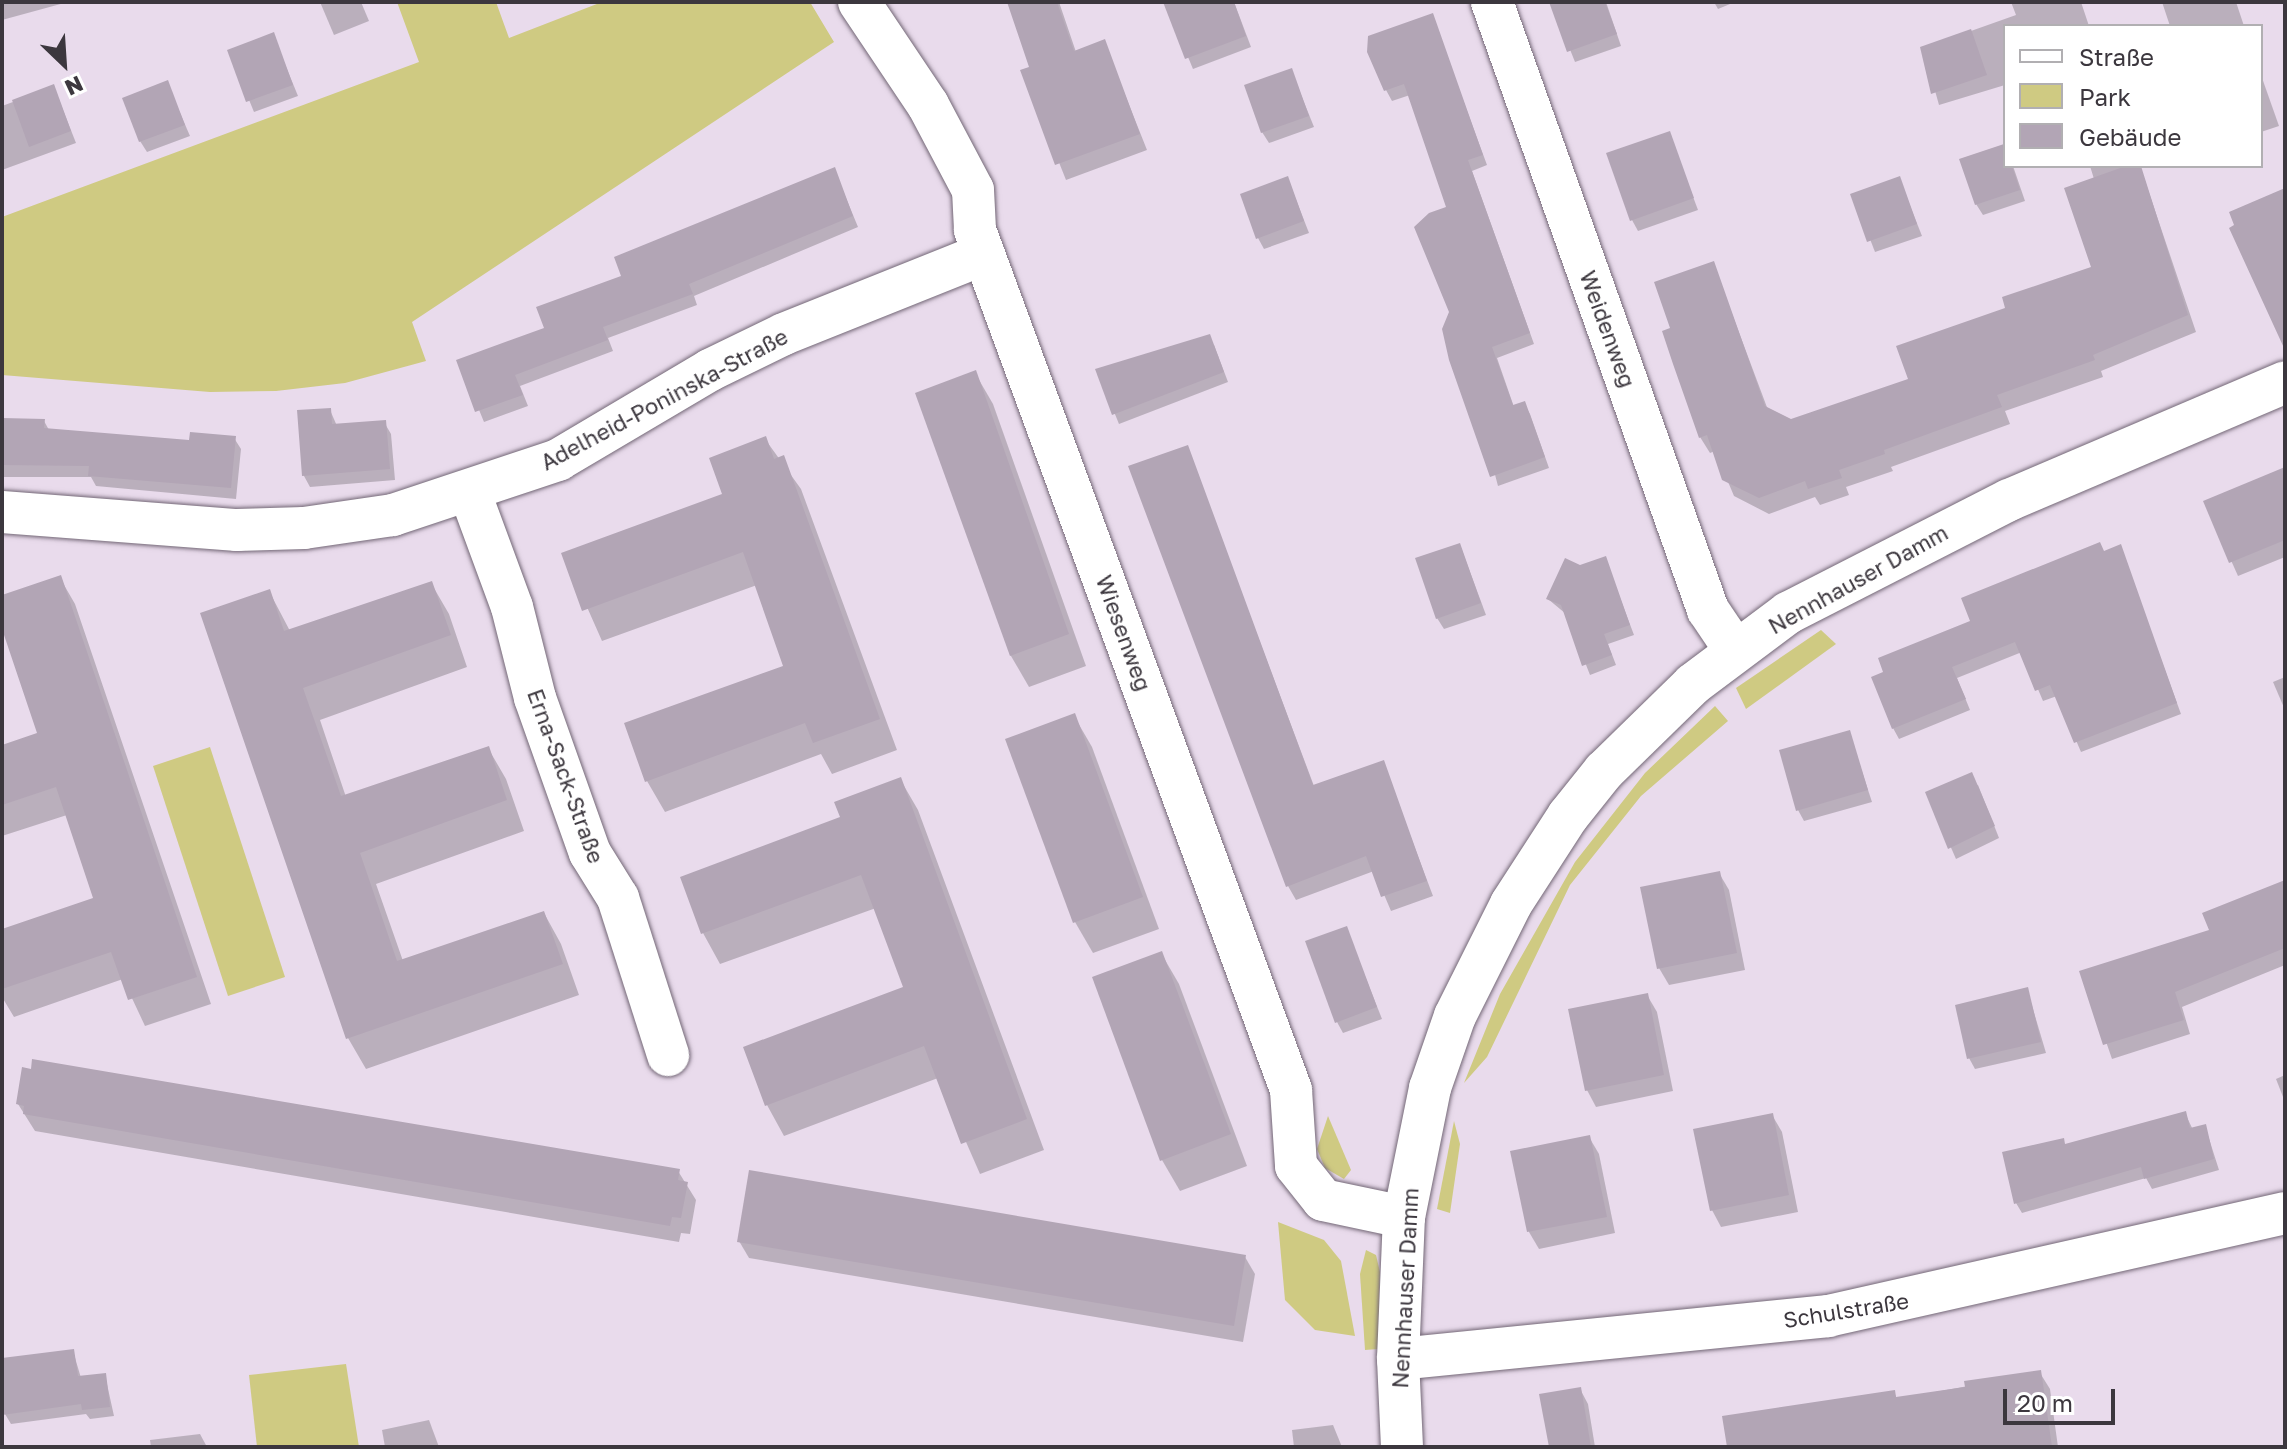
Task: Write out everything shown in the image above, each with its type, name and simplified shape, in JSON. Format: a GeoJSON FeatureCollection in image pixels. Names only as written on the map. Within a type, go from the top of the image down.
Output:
{"type":"FeatureCollection","features":[{"type":"Feature","properties":{"kind":"street","name":"Wiesenweg"},"geometry":{"type":"LineString","coordinates":[[859,2],[952,146],[973,190],[975,230],[1291,1090],[1296,1166],[1323,1200],[1404,1217]]}},
{"type":"Feature","properties":{"kind":"street","name":"Weidenweg"},"geometry":{"type":"LineString","coordinates":[[1492,2],[1708,610],[1735,650]]}},
{"type":"Feature","properties":{"kind":"street","name":"Adelheid-Poninska-Straße"},"geometry":{"type":"LineString","coordinates":[[2,512],[237,530],[304,528],[393,515],[470,493],[581,448],[678,388],[784,334],[984,254]]}},
{"type":"Feature","properties":{"kind":"street","name":"Nennhauser Damm"},"geometry":{"type":"LineString","coordinates":[[1402,1447],[1398,1359],[1404,1217],[1414,1152],[1441,1053],[1511,904],[1568,816],[1604,771],[1646,726],[1735,650],[1788,613],[1938,534],[2285,382]]}},
{"type":"Feature","properties":{"kind":"street","name":"Erna-Sack-Straße"},"geometry":{"type":"LineString","coordinates":[[470,493],[512,607],[535,698],[590,853],[618,898],[668,1055]]}},
{"type":"Feature","properties":{"kind":"street","name":"Schulstraße"},"geometry":{"type":"LineString","coordinates":[[1398,1359],[1828,1316],[2285,1213]]}},
{"type":"Feature","properties":{"kind":"green space"},"geometry":{"type":"Polygon","coordinates":[[[397,2],[496,2],[509,38],[602,2],[810,2],[834,42],[412,322],[426,361],[345,383],[276,391],[210,392],[2,375],[2,217],[419,62],[397,2]]]}},
{"type":"Feature","properties":{"kind":"green space"},"geometry":{"type":"Polygon","coordinates":[[[1821,630],[1836,644],[1746,709],[1736,688],[1821,630]]]}},
{"type":"Feature","properties":{"kind":"green space"},"geometry":{"type":"Polygon","coordinates":[[[1715,706],[1728,721],[1641,796],[1570,885],[1487,1057],[1464,1083],[1500,994],[1575,862],[1645,773],[1715,706]]]}},
{"type":"Feature","properties":{"kind":"green space"},"geometry":{"type":"Polygon","coordinates":[[[210,747],[285,977],[228,996],[153,766],[210,747]]]}},
{"type":"Feature","properties":{"kind":"green space"},"geometry":{"type":"Polygon","coordinates":[[[1328,1116],[1351,1170],[1344,1179],[1325,1168],[1317,1149],[1328,1116]]]}},
{"type":"Feature","properties":{"kind":"green space"},"geometry":{"type":"Polygon","coordinates":[[[1454,1121],[1460,1144],[1450,1213],[1437,1209],[1454,1121]]]}},
{"type":"Feature","properties":{"kind":"green space"},"geometry":{"type":"Polygon","coordinates":[[[1278,1222],[1324,1240],[1341,1261],[1355,1336],[1315,1330],[1285,1300],[1278,1222]]]}},
{"type":"Feature","properties":{"kind":"green space"},"geometry":{"type":"Polygon","coordinates":[[[1366,1250],[1376,1255],[1380,1272],[1378,1349],[1365,1350],[1360,1274],[1366,1250]]]}},
{"type":"Feature","properties":{"kind":"green space"},"geometry":{"type":"Polygon","coordinates":[[[346,1364],[359,1447],[257,1447],[249,1375],[346,1364]]]}},
{"type":"Feature","properties":{"kind":"building"},"geometry":{"type":"Polygon","coordinates":[[[1007,2],[1057,2],[1074,51],[1105,39],[1140,134],[1055,165],[1020,70],[1029,67],[1007,2]]]}},
{"type":"Feature","properties":{"kind":"building"},"geometry":{"type":"Polygon","coordinates":[[[1163,2],[1234,2],[1246,36],[1185,59],[1163,2]]]}},
{"type":"Feature","properties":{"kind":"building"},"geometry":{"type":"Polygon","coordinates":[[[1549,2],[1605,2],[1617,34],[1567,52],[1549,2]]]}},
{"type":"Feature","properties":{"kind":"building"},"geometry":{"type":"Polygon","coordinates":[[[1433,13],[1483,155],[1468,160],[1530,333],[1492,347],[1513,405],[1525,401],[1545,457],[1490,477],[1449,360],[1442,329],[1449,312],[1414,227],[1429,213],[1446,207],[1404,84],[1384,91],[1367,52],[1368,36],[1433,13]]]}},
{"type":"Feature","properties":{"kind":"building"},"geometry":{"type":"Polygon","coordinates":[[[1971,29],[1987,75],[1931,94],[1920,47],[1971,29]]]}},
{"type":"Feature","properties":{"kind":"building"},"geometry":{"type":"Polygon","coordinates":[[[274,32],[293,85],[246,102],[227,50],[274,32]]]}},
{"type":"Feature","properties":{"kind":"building"},"geometry":{"type":"Polygon","coordinates":[[[1292,68],[1309,116],[1261,133],[1244,85],[1292,68]]]}},
{"type":"Feature","properties":{"kind":"building"},"geometry":{"type":"Polygon","coordinates":[[[168,80],[185,125],[139,142],[122,98],[168,80]]]}},
{"type":"Feature","properties":{"kind":"building"},"geometry":{"type":"Polygon","coordinates":[[[54,84],[71,131],[29,147],[12,100],[54,84]]]}},
{"type":"Feature","properties":{"kind":"building"},"geometry":{"type":"Polygon","coordinates":[[[1670,131],[1694,198],[1630,221],[1606,153],[1670,131]]]}},
{"type":"Feature","properties":{"kind":"building"},"geometry":{"type":"Polygon","coordinates":[[[2003,144],[2003,168],[2013,168],[2020,190],[1975,205],[1959,159],[2003,144]]]}},
{"type":"Feature","properties":{"kind":"building"},"geometry":{"type":"Polygon","coordinates":[[[835,167],[853,216],[689,284],[693,294],[603,327],[608,340],[515,375],[523,395],[475,412],[456,360],[544,328],[536,307],[621,276],[614,257],[835,167]]]}},
{"type":"Feature","properties":{"kind":"building"},"geometry":{"type":"Polygon","coordinates":[[[2120,168],[2142,168],[2188,315],[2093,355],[2095,360],[1997,395],[2002,407],[1884,450],[1885,454],[1839,470],[1842,478],[1808,489],[1805,481],[1759,498],[1722,480],[1707,435],[1699,438],[1673,364],[1662,331],[1670,328],[1654,282],[1714,261],[1765,406],[1791,419],[1908,379],[1896,346],[2005,308],[2002,297],[2091,267],[2064,188],[2120,168]]]}},
{"type":"Feature","properties":{"kind":"building"},"geometry":{"type":"Polygon","coordinates":[[[1288,176],[1304,221],[1256,239],[1240,194],[1288,176]]]}},
{"type":"Feature","properties":{"kind":"building"},"geometry":{"type":"Polygon","coordinates":[[[1900,176],[1917,224],[1867,242],[1850,194],[1900,176]]]}},
{"type":"Feature","properties":{"kind":"building"},"geometry":{"type":"Polygon","coordinates":[[[2285,188],[2284,348],[2229,228],[2234,225],[2229,212],[2285,188]]]}},
{"type":"Feature","properties":{"kind":"building"},"geometry":{"type":"Polygon","coordinates":[[[1210,334],[1224,372],[1112,415],[1095,369],[1210,334]]]}},
{"type":"Feature","properties":{"kind":"building"},"geometry":{"type":"Polygon","coordinates":[[[976,370],[1069,634],[1010,656],[915,393],[976,370]]]}},
{"type":"Feature","properties":{"kind":"building"},"geometry":{"type":"Polygon","coordinates":[[[331,408],[332,424],[386,420],[390,469],[302,476],[297,410],[331,408]]]}},
{"type":"Feature","properties":{"kind":"building"},"geometry":{"type":"Polygon","coordinates":[[[2,418],[45,419],[44,428],[189,440],[190,432],[236,436],[231,488],[88,476],[89,466],[2,465],[2,418]]]}},
{"type":"Feature","properties":{"kind":"building"},"geometry":{"type":"Polygon","coordinates":[[[766,436],[774,459],[784,455],[880,719],[813,743],[805,723],[645,782],[624,723],[783,666],[743,552],[582,611],[561,553],[722,494],[709,458],[766,436]]]}},
{"type":"Feature","properties":{"kind":"building"},"geometry":{"type":"Polygon","coordinates":[[[1188,445],[1313,785],[1384,760],[1427,881],[1381,897],[1366,856],[1286,887],[1128,466],[1188,445]]]}},
{"type":"Feature","properties":{"kind":"building"},"geometry":{"type":"Polygon","coordinates":[[[2285,467],[2285,540],[2229,563],[2203,501],[2285,467]]]}},
{"type":"Feature","properties":{"kind":"building"},"geometry":{"type":"Polygon","coordinates":[[[2100,542],[2104,551],[2121,544],[2177,703],[2074,743],[2050,685],[2035,691],[2015,642],[1952,667],[1966,699],[1892,729],[1871,677],[1883,672],[1878,658],[1970,621],[1961,598],[2100,542]]]}},
{"type":"Feature","properties":{"kind":"building"},"geometry":{"type":"Polygon","coordinates":[[[1460,543],[1481,603],[1436,619],[1415,558],[1460,543]]]}},
{"type":"Feature","properties":{"kind":"building"},"geometry":{"type":"Polygon","coordinates":[[[1606,556],[1630,625],[1604,634],[1612,655],[1582,666],[1561,605],[1546,599],[1565,558],[1580,565],[1606,556]]]}},
{"type":"Feature","properties":{"kind":"building"},"geometry":{"type":"Polygon","coordinates":[[[61,575],[197,977],[128,1000],[111,952],[2,989],[2,929],[93,898],[56,787],[2,805],[2,745],[37,733],[2,629],[2,595],[61,575]]]}},
{"type":"Feature","properties":{"kind":"building"},"geometry":{"type":"Polygon","coordinates":[[[432,581],[451,635],[303,688],[341,796],[489,746],[507,800],[360,853],[397,961],[544,911],[563,964],[346,1039],[200,613],[270,589],[284,631],[432,581]]]}},
{"type":"Feature","properties":{"kind":"building"},"geometry":{"type":"Polygon","coordinates":[[[1075,713],[1143,897],[1073,923],[1005,739],[1075,713]]]}},
{"type":"Feature","properties":{"kind":"building"},"geometry":{"type":"Polygon","coordinates":[[[1850,730],[1868,790],[1796,811],[1779,750],[1850,730]]]}},
{"type":"Feature","properties":{"kind":"building"},"geometry":{"type":"Polygon","coordinates":[[[1972,772],[1995,826],[1948,849],[1925,792],[1972,772]]]}},
{"type":"Feature","properties":{"kind":"building"},"geometry":{"type":"Polygon","coordinates":[[[901,777],[1027,1119],[961,1144],[924,1046],[765,1106],[743,1047],[903,987],[861,875],[701,934],[680,877],[840,817],[834,802],[901,777]]]}},
{"type":"Feature","properties":{"kind":"building"},"geometry":{"type":"Polygon","coordinates":[[[1720,871],[1737,953],[1657,969],[1640,887],[1720,871]]]}},
{"type":"Feature","properties":{"kind":"building"},"geometry":{"type":"Polygon","coordinates":[[[2285,880],[2285,948],[2175,992],[2184,1020],[2103,1045],[2079,971],[2209,930],[2202,913],[2285,880]]]}},
{"type":"Feature","properties":{"kind":"building"},"geometry":{"type":"Polygon","coordinates":[[[1347,926],[1377,1007],[1335,1023],[1305,941],[1347,926]]]}},
{"type":"Feature","properties":{"kind":"building"},"geometry":{"type":"Polygon","coordinates":[[[1162,951],[1231,1134],[1160,1161],[1092,977],[1162,951]]]}},
{"type":"Feature","properties":{"kind":"building"},"geometry":{"type":"Polygon","coordinates":[[[2028,987],[2041,1042],[1967,1059],[1955,1005],[2028,987]]]}},
{"type":"Feature","properties":{"kind":"building"},"geometry":{"type":"Polygon","coordinates":[[[1648,993],[1664,1075],[1585,1091],[1568,1009],[1648,993]]]}},
{"type":"Feature","properties":{"kind":"building"},"geometry":{"type":"Polygon","coordinates":[[[32,1059],[680,1169],[678,1180],[688,1182],[681,1218],[672,1217],[670,1226],[23,1114],[24,1106],[16,1104],[22,1067],[31,1069],[32,1059]]]}},
{"type":"Feature","properties":{"kind":"building"},"geometry":{"type":"Polygon","coordinates":[[[2186,1111],[2190,1128],[2206,1124],[2214,1159],[2144,1179],[2141,1167],[2014,1204],[2002,1152],[2064,1138],[2065,1144],[2186,1111]]]}},
{"type":"Feature","properties":{"kind":"building"},"geometry":{"type":"Polygon","coordinates":[[[1773,1113],[1789,1195],[1710,1211],[1693,1129],[1773,1113]]]}},
{"type":"Feature","properties":{"kind":"building"},"geometry":{"type":"Polygon","coordinates":[[[1590,1135],[1607,1217],[1527,1232],[1510,1151],[1590,1135]]]}},
{"type":"Feature","properties":{"kind":"building"},"geometry":{"type":"Polygon","coordinates":[[[749,1170],[1246,1255],[1234,1326],[737,1242],[749,1170]]]}},
{"type":"Feature","properties":{"kind":"building"},"geometry":{"type":"Polygon","coordinates":[[[74,1349],[78,1376],[106,1373],[110,1407],[82,1410],[81,1404],[2,1415],[2,1358],[74,1349]]]}},
{"type":"Feature","properties":{"kind":"building"},"geometry":{"type":"Polygon","coordinates":[[[2041,1370],[2052,1447],[1727,1447],[1722,1416],[1895,1390],[1896,1397],[1965,1387],[1964,1381],[2041,1370]]]}},
{"type":"Feature","properties":{"kind":"building"},"geometry":{"type":"Polygon","coordinates":[[[1581,1387],[1591,1447],[1549,1447],[1539,1394],[1581,1387]]]}}]}
